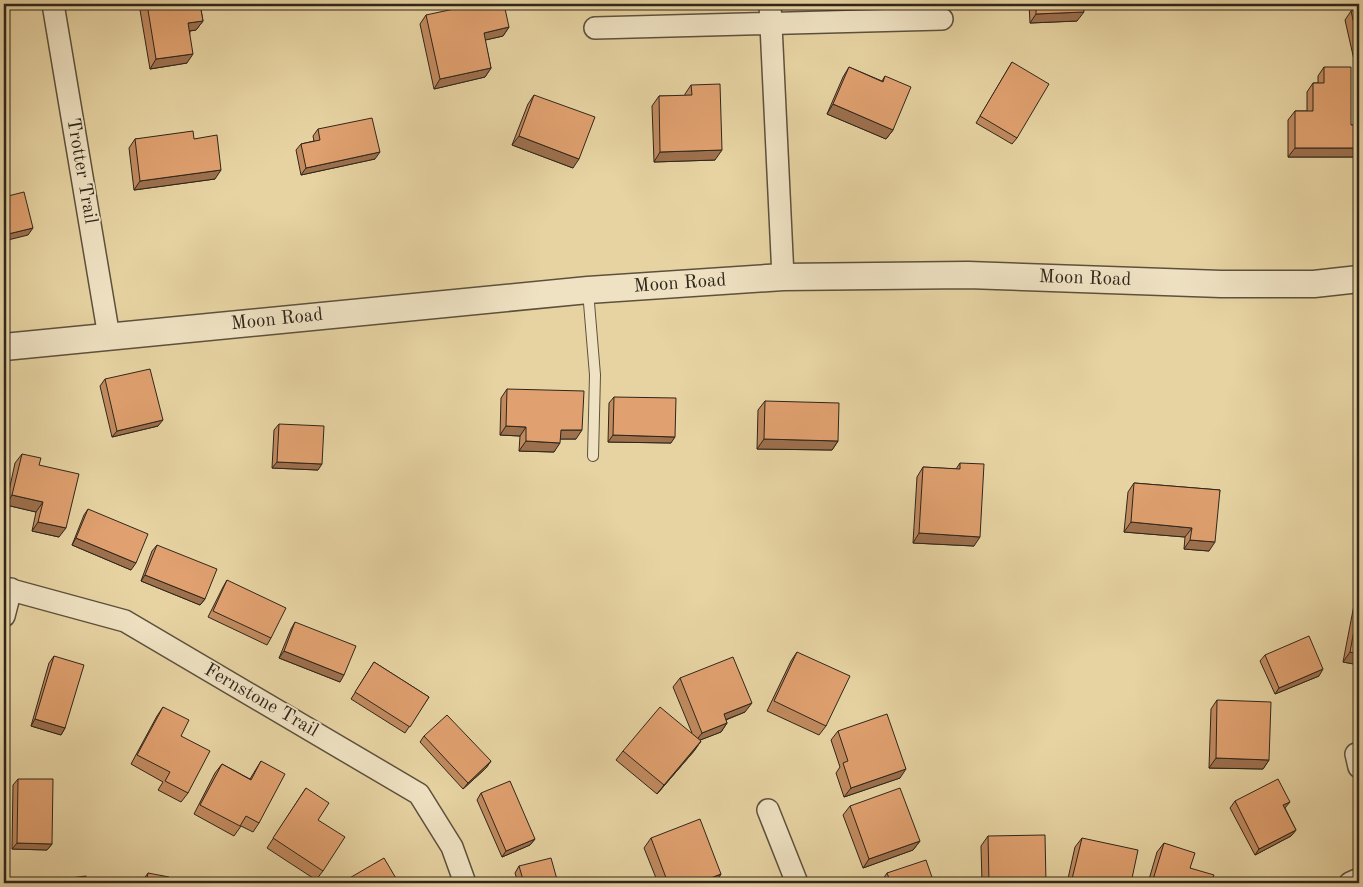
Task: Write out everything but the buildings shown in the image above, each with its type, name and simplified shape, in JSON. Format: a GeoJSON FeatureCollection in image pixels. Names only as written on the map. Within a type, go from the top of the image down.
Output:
{"type":"FeatureCollection","features":[{"type":"Feature","properties":{"kind":"street","name":"Trotter Trail"},"geometry":{"type":"LineString","coordinates":[[53,4],[109,337]]}},
{"type":"Feature","properties":{"kind":"street"},"geometry":{"type":"LineString","coordinates":[[770,14],[783,277]]}},
{"type":"Feature","properties":{"kind":"street"},"geometry":{"type":"LineString","coordinates":[[594,28],[770,14],[942,19]]}},
{"type":"Feature","properties":{"kind":"street","name":"Moon Road"},"geometry":{"type":"LineString","coordinates":[[4,347],[588,290],[783,277],[968,274],[1221,284],[1314,284],[1359,279]]}},
{"type":"Feature","properties":{"kind":"street"},"geometry":{"type":"LineString","coordinates":[[4,616],[7,589]]}},
{"type":"Feature","properties":{"kind":"street","name":"Fernstone Trail"},"geometry":{"type":"LineString","coordinates":[[7,589],[125,621],[419,794],[452,847],[465,883]]}},
{"type":"Feature","properties":{"kind":"street"},"geometry":{"type":"LineString","coordinates":[[768,810],[797,883]]}},
{"type":"Feature","properties":{"kind":"street"},"geometry":{"type":"LineString","coordinates":[[1350,883],[1359,879]]}},
{"type":"Feature","properties":{"kind":"lane"},"geometry":{"type":"LineString","coordinates":[[588,290],[594,375],[593,456]]}}]}
